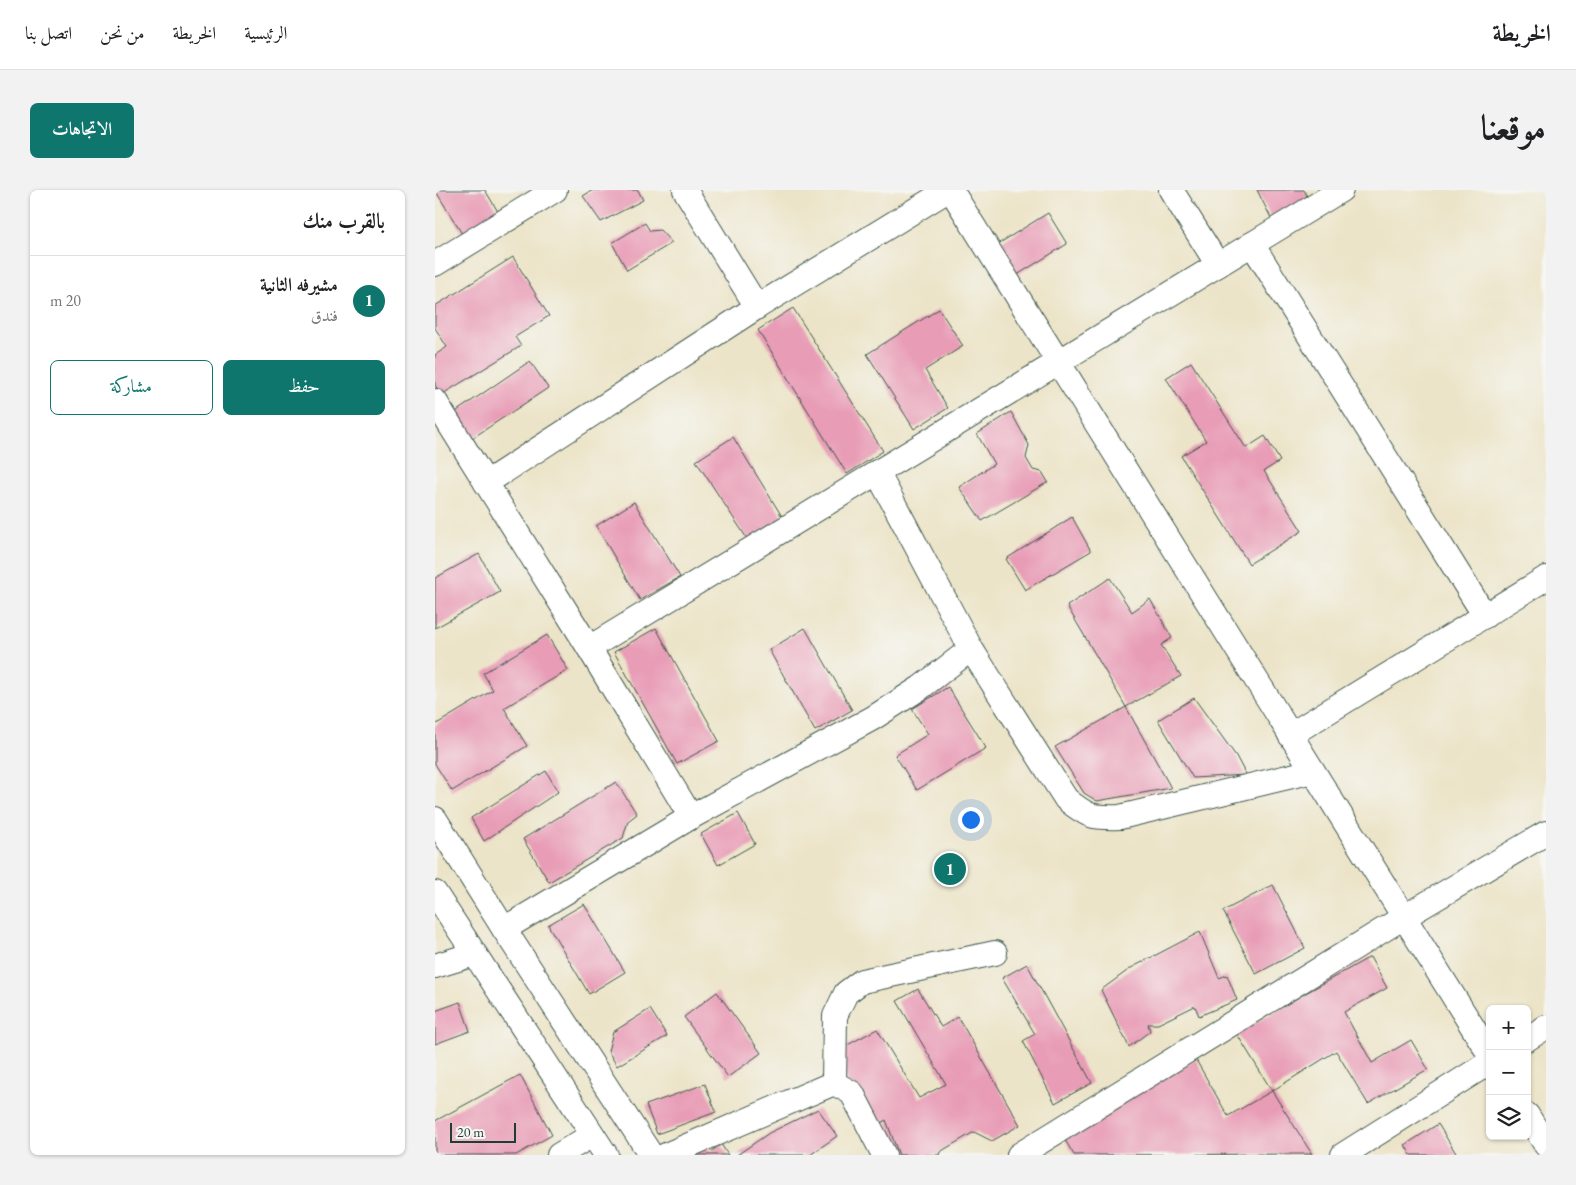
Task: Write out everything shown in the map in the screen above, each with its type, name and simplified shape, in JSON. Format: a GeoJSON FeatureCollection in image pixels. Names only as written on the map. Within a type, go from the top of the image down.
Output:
{"type":"FeatureCollection","features":[{"type":"Feature","properties":{"kind":"street"},"geometry":{"type":"LineString","coordinates":[[435,264],[555,190]]}},
{"type":"Feature","properties":{"kind":"street"},"geometry":{"type":"LineString","coordinates":[[685,190],[757,307]]}},
{"type":"Feature","properties":{"kind":"street"},"geometry":{"type":"LineString","coordinates":[[486,483],[757,307],[950,190],[1487,1050]]}},
{"type":"Feature","properties":{"kind":"street"},"geometry":{"type":"LineString","coordinates":[[1171,190],[1218,265]]}},
{"type":"Feature","properties":{"kind":"street"},"geometry":{"type":"LineString","coordinates":[[589,648],[1341,190]]}},
{"type":"Feature","properties":{"kind":"street"},"geometry":{"type":"LineString","coordinates":[[1252,244],[1485,616]]}},
{"type":"Feature","properties":{"kind":"street"},"geometry":{"type":"LineString","coordinates":[[435,401],[589,648],[691,817]]}},
{"type":"Feature","properties":{"kind":"street"},"geometry":{"type":"LineString","coordinates":[[877,472],[971,649],[1066,799],[1081,811],[1096,818],[1120,817],[1313,771]]}},
{"type":"Feature","properties":{"kind":"street"},"geometry":{"type":"LineString","coordinates":[[1290,735],[1546,578]]}},
{"type":"Feature","properties":{"kind":"street"},"geometry":{"type":"LineString","coordinates":[[504,929],[691,817],[873,718],[920,688],[971,649]]}},
{"type":"Feature","properties":{"kind":"street"},"geometry":{"type":"LineString","coordinates":[[435,819],[651,1155]]}},
{"type":"Feature","properties":{"kind":"street"},"geometry":{"type":"LineString","coordinates":[[1019,1155],[1404,917],[1546,833]]}},
{"type":"Feature","properties":{"kind":"street"},"geometry":{"type":"LineString","coordinates":[[435,893],[606,1155]]}},
{"type":"Feature","properties":{"kind":"street"},"geometry":{"type":"LineString","coordinates":[[435,966],[474,954]]}},
{"type":"Feature","properties":{"kind":"street"},"geometry":{"type":"LineString","coordinates":[[834,1083],[835,1016],[846,992],[862,981],[995,954]]}},
{"type":"Feature","properties":{"kind":"street"},"geometry":{"type":"LineString","coordinates":[[1531,1036],[1546,1027]]}},
{"type":"Feature","properties":{"kind":"street"},"geometry":{"type":"LineString","coordinates":[[1343,1155],[1486,1065]]}},
{"type":"Feature","properties":{"kind":"street"},"geometry":{"type":"LineString","coordinates":[[666,1155],[834,1083]]}},
{"type":"Feature","properties":{"kind":"street"},"geometry":{"type":"LineString","coordinates":[[834,1083],[852,1093],[884,1155]]}},
{"type":"Feature","properties":{"kind":"street"},"geometry":{"type":"LineString","coordinates":[[1531,1121],[1546,1145]]}},
{"type":"Feature","properties":{"kind":"street"},"geometry":{"type":"LineString","coordinates":[[559,1155],[592,1135]]}},
{"type":"Feature","properties":{"kind":"building"},"geometry":{"type":"Polygon","coordinates":[[[435,190],[485,190],[500,215],[464,237],[435,190]]]}},
{"type":"Feature","properties":{"kind":"building"},"geometry":{"type":"Polygon","coordinates":[[[593,190],[638,190],[643,200],[601,222],[583,196],[593,190]]]}},
{"type":"Feature","properties":{"kind":"building"},"geometry":{"type":"Polygon","coordinates":[[[1257,190],[1304,190],[1313,209],[1276,228],[1257,190]]]}},
{"type":"Feature","properties":{"kind":"building"},"geometry":{"type":"Polygon","coordinates":[[[1048,213],[1067,244],[1009,280],[990,249],[1048,213]]]}},
{"type":"Feature","properties":{"kind":"building"},"geometry":{"type":"Polygon","coordinates":[[[645,223],[650,231],[660,230],[672,243],[627,270],[612,243],[645,223]]]}},
{"type":"Feature","properties":{"kind":"building"},"geometry":{"type":"Polygon","coordinates":[[[513,257],[549,316],[515,337],[521,346],[441,395],[435,385],[435,355],[447,347],[435,328],[435,306],[513,257]]]}},
{"type":"Feature","properties":{"kind":"building"},"geometry":{"type":"Polygon","coordinates":[[[793,308],[883,451],[847,474],[758,330],[793,308]]]}},
{"type":"Feature","properties":{"kind":"building"},"geometry":{"type":"Polygon","coordinates":[[[939,309],[963,346],[925,370],[948,408],[914,429],[867,354],[939,309]]]}},
{"type":"Feature","properties":{"kind":"building"},"geometry":{"type":"Polygon","coordinates":[[[530,361],[548,388],[471,439],[454,413],[530,361]]]}},
{"type":"Feature","properties":{"kind":"building"},"geometry":{"type":"Polygon","coordinates":[[[1191,362],[1246,448],[1265,436],[1280,461],[1264,471],[1302,531],[1249,564],[1181,456],[1206,441],[1166,378],[1191,362]]]}},
{"type":"Feature","properties":{"kind":"building"},"geometry":{"type":"Polygon","coordinates":[[[1011,412],[1029,445],[1026,458],[1033,470],[1042,472],[1048,482],[982,521],[959,487],[994,464],[977,434],[1011,412]]]}},
{"type":"Feature","properties":{"kind":"building"},"geometry":{"type":"Polygon","coordinates":[[[733,437],[783,518],[748,540],[696,461],[733,437]]]}},
{"type":"Feature","properties":{"kind":"building"},"geometry":{"type":"Polygon","coordinates":[[[634,502],[680,577],[640,600],[596,526],[634,502]]]}},
{"type":"Feature","properties":{"kind":"building"},"geometry":{"type":"Polygon","coordinates":[[[1072,517],[1091,551],[1025,590],[1006,559],[1072,517]]]}},
{"type":"Feature","properties":{"kind":"building"},"geometry":{"type":"Polygon","coordinates":[[[479,554],[500,592],[435,628],[435,578],[479,554]]]}},
{"type":"Feature","properties":{"kind":"building"},"geometry":{"type":"Polygon","coordinates":[[[1110,578],[1132,612],[1150,599],[1172,638],[1161,645],[1181,676],[1126,707],[1067,606],[1110,578]]]}},
{"type":"Feature","properties":{"kind":"building"},"geometry":{"type":"Polygon","coordinates":[[[656,628],[719,741],[677,764],[614,652],[656,628]]]}},
{"type":"Feature","properties":{"kind":"building"},"geometry":{"type":"Polygon","coordinates":[[[805,628],[852,710],[815,731],[769,650],[805,628]]]}},
{"type":"Feature","properties":{"kind":"building"},"geometry":{"type":"Polygon","coordinates":[[[547,635],[568,670],[504,708],[527,746],[452,791],[435,764],[435,725],[493,690],[483,673],[547,635]]]}},
{"type":"Feature","properties":{"kind":"building"},"geometry":{"type":"Polygon","coordinates":[[[948,687],[986,748],[917,790],[895,755],[928,734],[912,709],[948,687]]]}},
{"type":"Feature","properties":{"kind":"building"},"geometry":{"type":"Polygon","coordinates":[[[1194,698],[1236,756],[1246,775],[1193,778],[1158,720],[1194,698]]]}},
{"type":"Feature","properties":{"kind":"building"},"geometry":{"type":"Polygon","coordinates":[[[1126,707],[1171,788],[1097,801],[1084,793],[1055,747],[1126,707]]]}},
{"type":"Feature","properties":{"kind":"building"},"geometry":{"type":"Polygon","coordinates":[[[546,771],[558,792],[484,841],[471,818],[546,771]]]}},
{"type":"Feature","properties":{"kind":"building"},"geometry":{"type":"Polygon","coordinates":[[[616,782],[637,814],[628,821],[623,838],[549,882],[523,839],[616,782]]]}},
{"type":"Feature","properties":{"kind":"building"},"geometry":{"type":"Polygon","coordinates":[[[738,813],[755,844],[718,865],[701,834],[738,813]]]}},
{"type":"Feature","properties":{"kind":"building"},"geometry":{"type":"Polygon","coordinates":[[[1273,885],[1305,948],[1256,974],[1223,911],[1273,885]]]}},
{"type":"Feature","properties":{"kind":"building"},"geometry":{"type":"Polygon","coordinates":[[[584,904],[625,972],[589,994],[548,925],[584,904]]]}},
{"type":"Feature","properties":{"kind":"building"},"geometry":{"type":"Polygon","coordinates":[[[1200,932],[1219,978],[1227,975],[1237,1000],[1199,1016],[1195,1006],[1158,1024],[1148,1024],[1150,1031],[1129,1047],[1101,990],[1131,968],[1200,932]]]}},
{"type":"Feature","properties":{"kind":"building"},"geometry":{"type":"Polygon","coordinates":[[[1370,957],[1387,988],[1344,1012],[1372,1063],[1411,1040],[1428,1069],[1368,1104],[1336,1051],[1272,1091],[1237,1034],[1370,957]]]}},
{"type":"Feature","properties":{"kind":"building"},"geometry":{"type":"Polygon","coordinates":[[[1027,964],[1092,1083],[1055,1103],[1023,1041],[1035,1034],[1002,978],[1027,964]]]}},
{"type":"Feature","properties":{"kind":"building"},"geometry":{"type":"Polygon","coordinates":[[[918,989],[941,1027],[958,1017],[1020,1125],[992,1141],[974,1132],[940,1152],[939,1155],[899,1155],[886,1120],[877,1125],[836,1063],[842,1048],[877,1029],[919,1098],[946,1084],[897,1001],[918,989]]]}},
{"type":"Feature","properties":{"kind":"building"},"geometry":{"type":"Polygon","coordinates":[[[717,992],[761,1053],[728,1077],[684,1017],[717,992]]]}},
{"type":"Feature","properties":{"kind":"building"},"geometry":{"type":"Polygon","coordinates":[[[460,1002],[470,1031],[435,1044],[435,1011],[460,1002]]]}},
{"type":"Feature","properties":{"kind":"building"},"geometry":{"type":"Polygon","coordinates":[[[650,1009],[667,1036],[617,1066],[608,1051],[613,1032],[650,1009]]]}},
{"type":"Feature","properties":{"kind":"building"},"geometry":{"type":"Polygon","coordinates":[[[1196,1060],[1228,1116],[1272,1091],[1312,1154],[1074,1155],[1065,1140],[1106,1110],[1196,1060]]]}},
{"type":"Feature","properties":{"kind":"building"},"geometry":{"type":"Polygon","coordinates":[[[520,1075],[552,1135],[516,1155],[435,1155],[435,1121],[520,1075]]]}},
{"type":"Feature","properties":{"kind":"building"},"geometry":{"type":"Polygon","coordinates":[[[705,1084],[716,1112],[657,1134],[646,1105],[705,1084]]]}},
{"type":"Feature","properties":{"kind":"building"},"geometry":{"type":"Polygon","coordinates":[[[818,1109],[837,1136],[810,1155],[737,1155],[769,1133],[818,1109]]]}},
{"type":"Feature","properties":{"kind":"building"},"geometry":{"type":"Polygon","coordinates":[[[1438,1124],[1457,1155],[1411,1155],[1405,1145],[1438,1124]]]}},
{"type":"Feature","properties":{"kind":"building"},"geometry":{"type":"Polygon","coordinates":[[[704,1143],[711,1152],[721,1144],[728,1155],[689,1155],[704,1143]]]}},
{"type":"Feature","properties":{"kind":"place","name":"مشيرفه الثانية"},"geometry":{"type":"Point","coordinates":[950,869]}}]}
